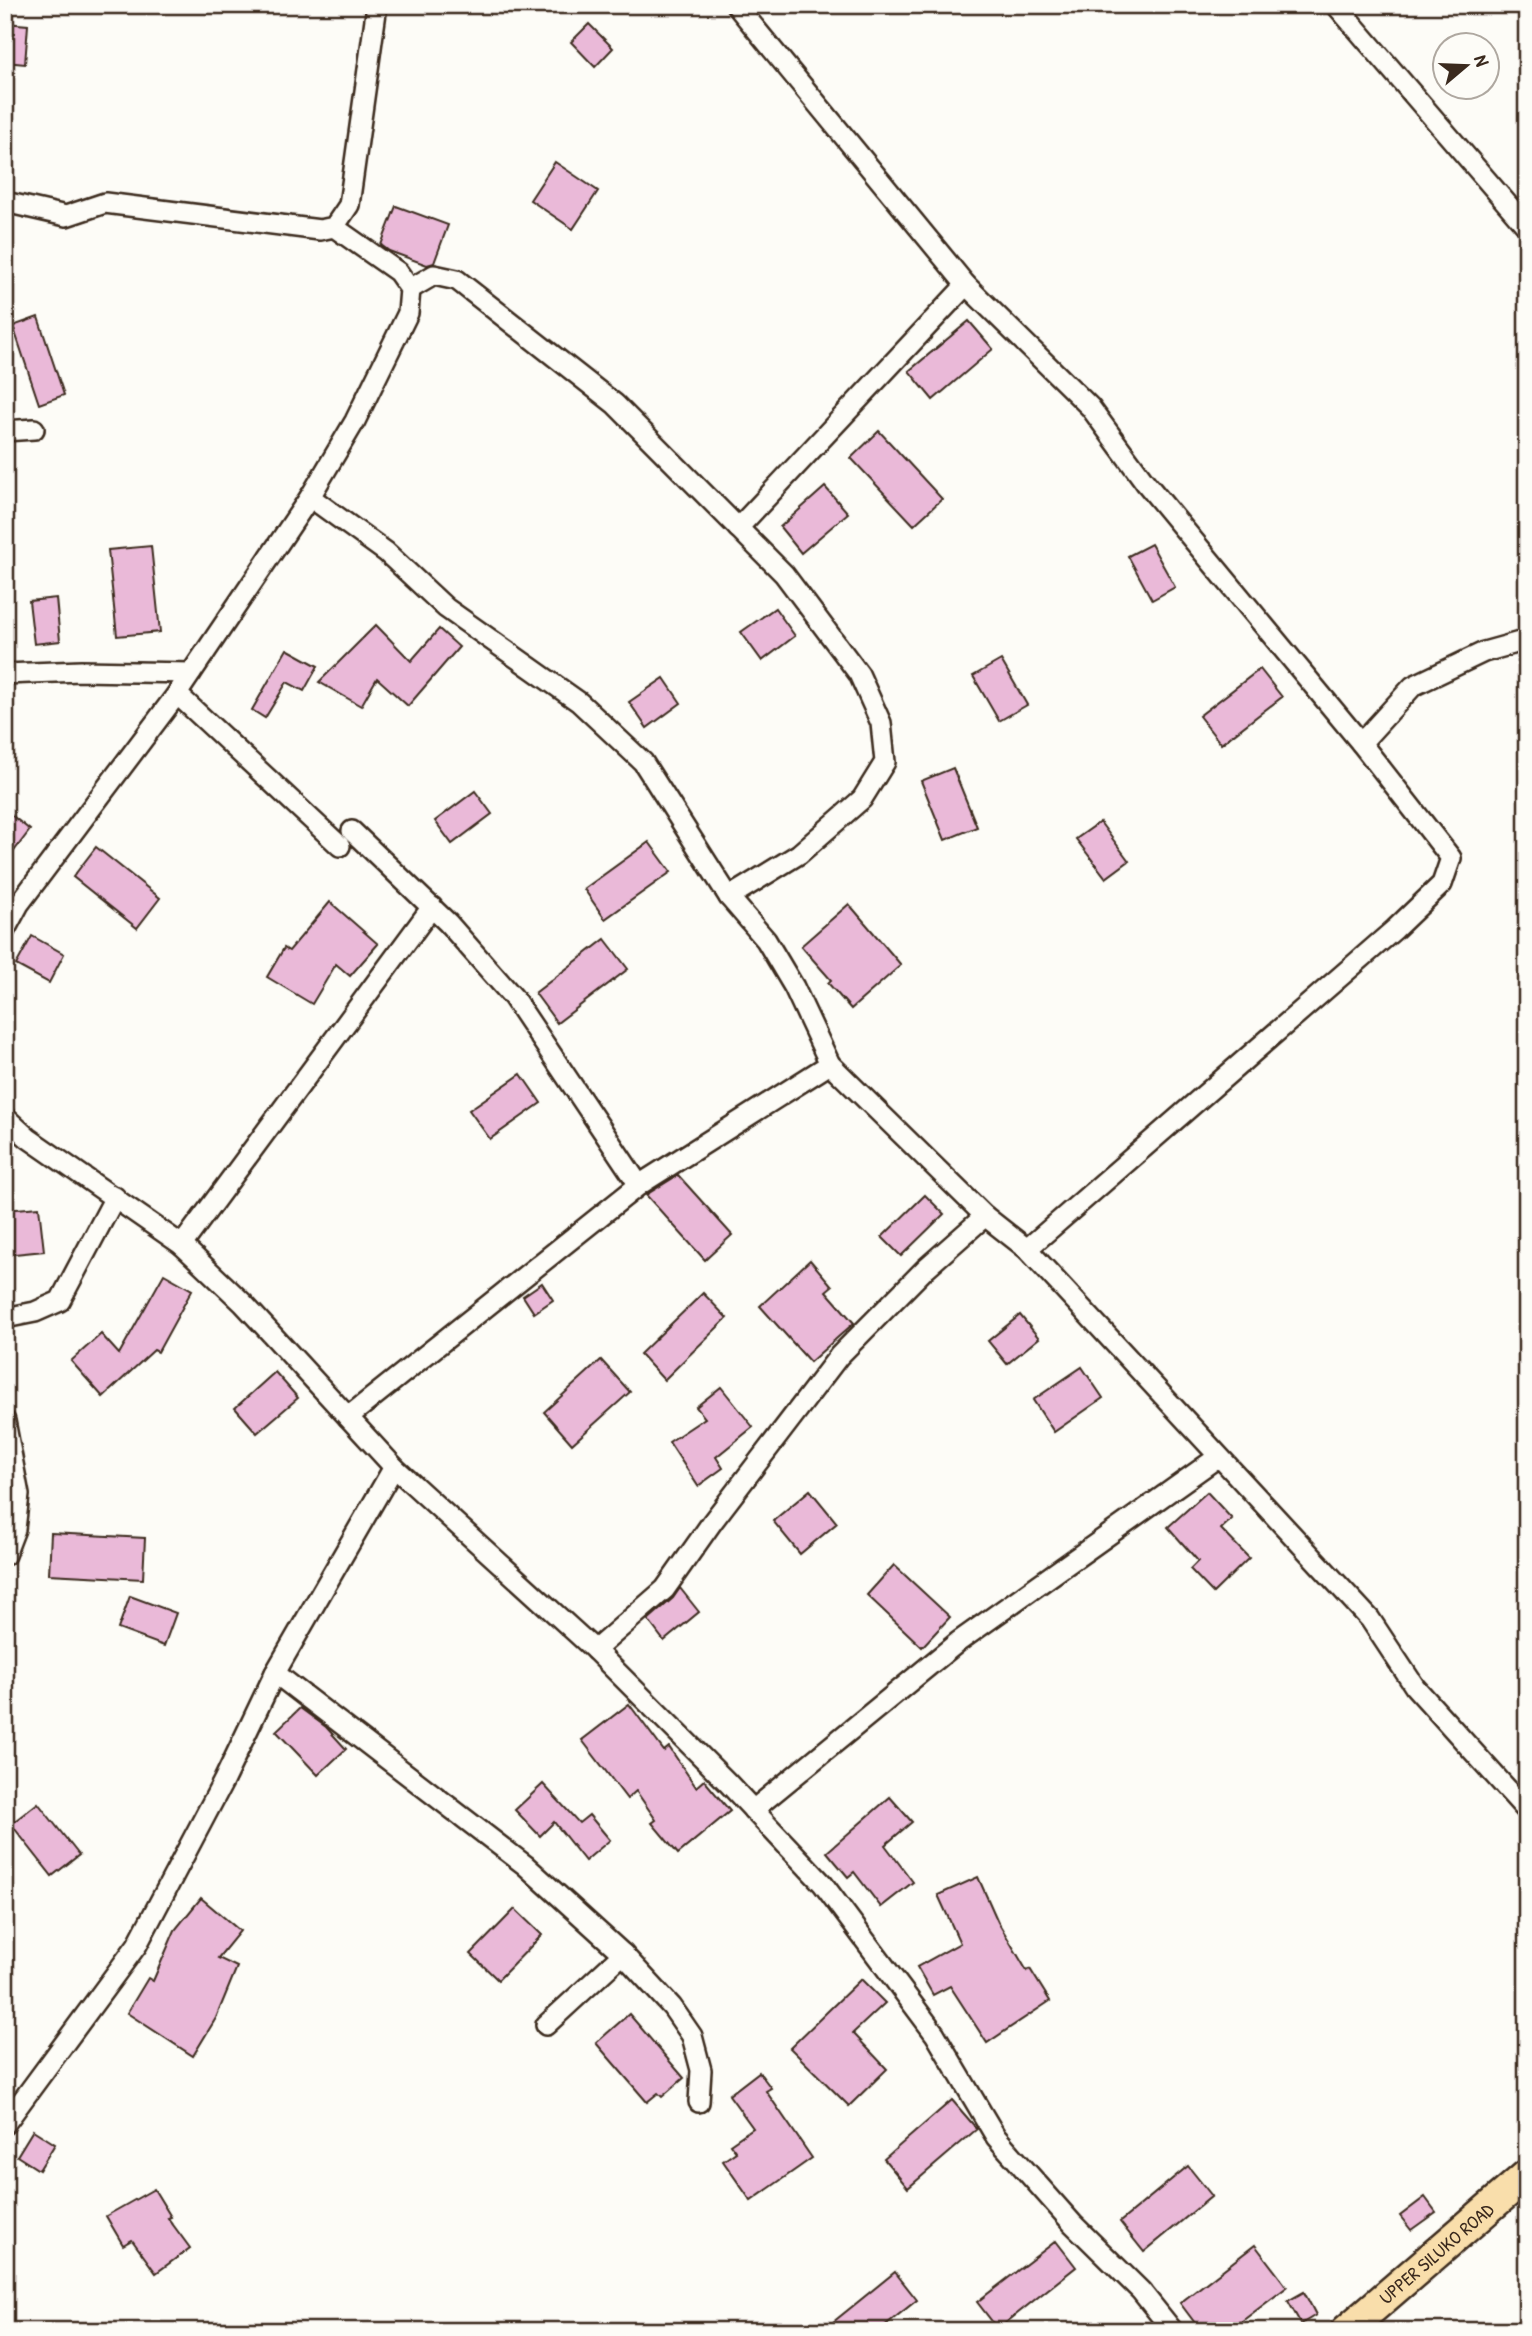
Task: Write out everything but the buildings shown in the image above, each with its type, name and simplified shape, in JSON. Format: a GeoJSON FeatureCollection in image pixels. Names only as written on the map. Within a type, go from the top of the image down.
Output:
{"type":"FeatureCollection","features":[{"type":"Feature","properties":{"kind":"main road","name":"UPPER SILUKO ROAD"},"geometry":{"type":"LineString","coordinates":[[1346,2331],[1527,2175]]}},
{"type":"Feature","properties":{"kind":"street"},"geometry":{"type":"LineString","coordinates":[[5,202],[66,216],[105,203],[320,230],[334,227],[349,205],[377,5]]}},
{"type":"Feature","properties":{"kind":"street"},"geometry":{"type":"LineString","coordinates":[[736,5],[966,285],[1090,407],[1145,482],[1361,743],[1451,858],[1442,884],[1384,939],[1027,1249]]}},
{"type":"Feature","properties":{"kind":"street"},"geometry":{"type":"LineString","coordinates":[[1336,5],[1527,227]]}},
{"type":"Feature","properties":{"kind":"street"},"geometry":{"type":"LineString","coordinates":[[5,930],[12,903],[177,694],[310,497],[355,421],[408,313],[410,289],[398,272],[334,227]]}},
{"type":"Feature","properties":{"kind":"street"},"geometry":{"type":"LineString","coordinates":[[410,289],[434,275],[457,280],[615,404],[784,574],[859,674],[881,723],[885,762],[862,799],[799,854],[729,897]]}},
{"type":"Feature","properties":{"kind":"street"},"geometry":{"type":"LineString","coordinates":[[738,528],[966,285]]}},
{"type":"Feature","properties":{"kind":"street"},"geometry":{"type":"LineString","coordinates":[[5,431],[34,429]]}},
{"type":"Feature","properties":{"kind":"street"},"geometry":{"type":"LineString","coordinates":[[310,497],[386,552],[446,608],[579,702],[643,762],[729,897],[766,940],[794,988],[831,1064],[985,1216],[1027,1249],[1370,1619],[1415,1687],[1527,1811]]}},
{"type":"Feature","properties":{"kind":"street"},"geometry":{"type":"LineString","coordinates":[[1361,743],[1413,686],[1484,652],[1527,640]]}},
{"type":"Feature","properties":{"kind":"street"},"geometry":{"type":"LineString","coordinates":[[5,674],[81,671],[191,673]]}},
{"type":"Feature","properties":{"kind":"street"},"geometry":{"type":"LineString","coordinates":[[177,694],[340,846]]}},
{"type":"Feature","properties":{"kind":"street"},"geometry":{"type":"LineString","coordinates":[[352,831],[432,907],[513,997],[639,1185]]}},
{"type":"Feature","properties":{"kind":"street"},"geometry":{"type":"LineString","coordinates":[[182,1245],[432,907]]}},
{"type":"Feature","properties":{"kind":"street"},"geometry":{"type":"LineString","coordinates":[[348,1417],[639,1185],[831,1064]]}},
{"type":"Feature","properties":{"kind":"street"},"geometry":{"type":"LineString","coordinates":[[5,1117],[28,1138],[182,1245],[243,1303],[394,1467],[595,1650],[752,1810],[823,1884],[919,2012],[996,2137],[1073,2224],[1140,2291],[1173,2331]]}},
{"type":"Feature","properties":{"kind":"street"},"geometry":{"type":"LineString","coordinates":[[5,1318],[35,1312],[60,1301],[115,1197]]}},
{"type":"Feature","properties":{"kind":"street"},"geometry":{"type":"LineString","coordinates":[[595,1650],[665,1589],[713,1521],[839,1356],[926,1268],[985,1216]]}},
{"type":"Feature","properties":{"kind":"street"},"geometry":{"type":"LineString","coordinates":[[5,1421],[19,1495],[15,1530],[5,1555]]}},
{"type":"Feature","properties":{"kind":"street"},"geometry":{"type":"LineString","coordinates":[[752,1810],[958,1642],[1218,1457]]}},
{"type":"Feature","properties":{"kind":"street"},"geometry":{"type":"LineString","coordinates":[[5,2124],[136,1945],[223,1782],[275,1673],[394,1467]]}},
{"type":"Feature","properties":{"kind":"street"},"geometry":{"type":"LineString","coordinates":[[275,1673],[525,1865],[623,1954],[672,2007],[692,2036],[701,2070],[699,2102]]}},
{"type":"Feature","properties":{"kind":"street"},"geometry":{"type":"LineString","coordinates":[[546,2025],[623,1954]]}}]}
